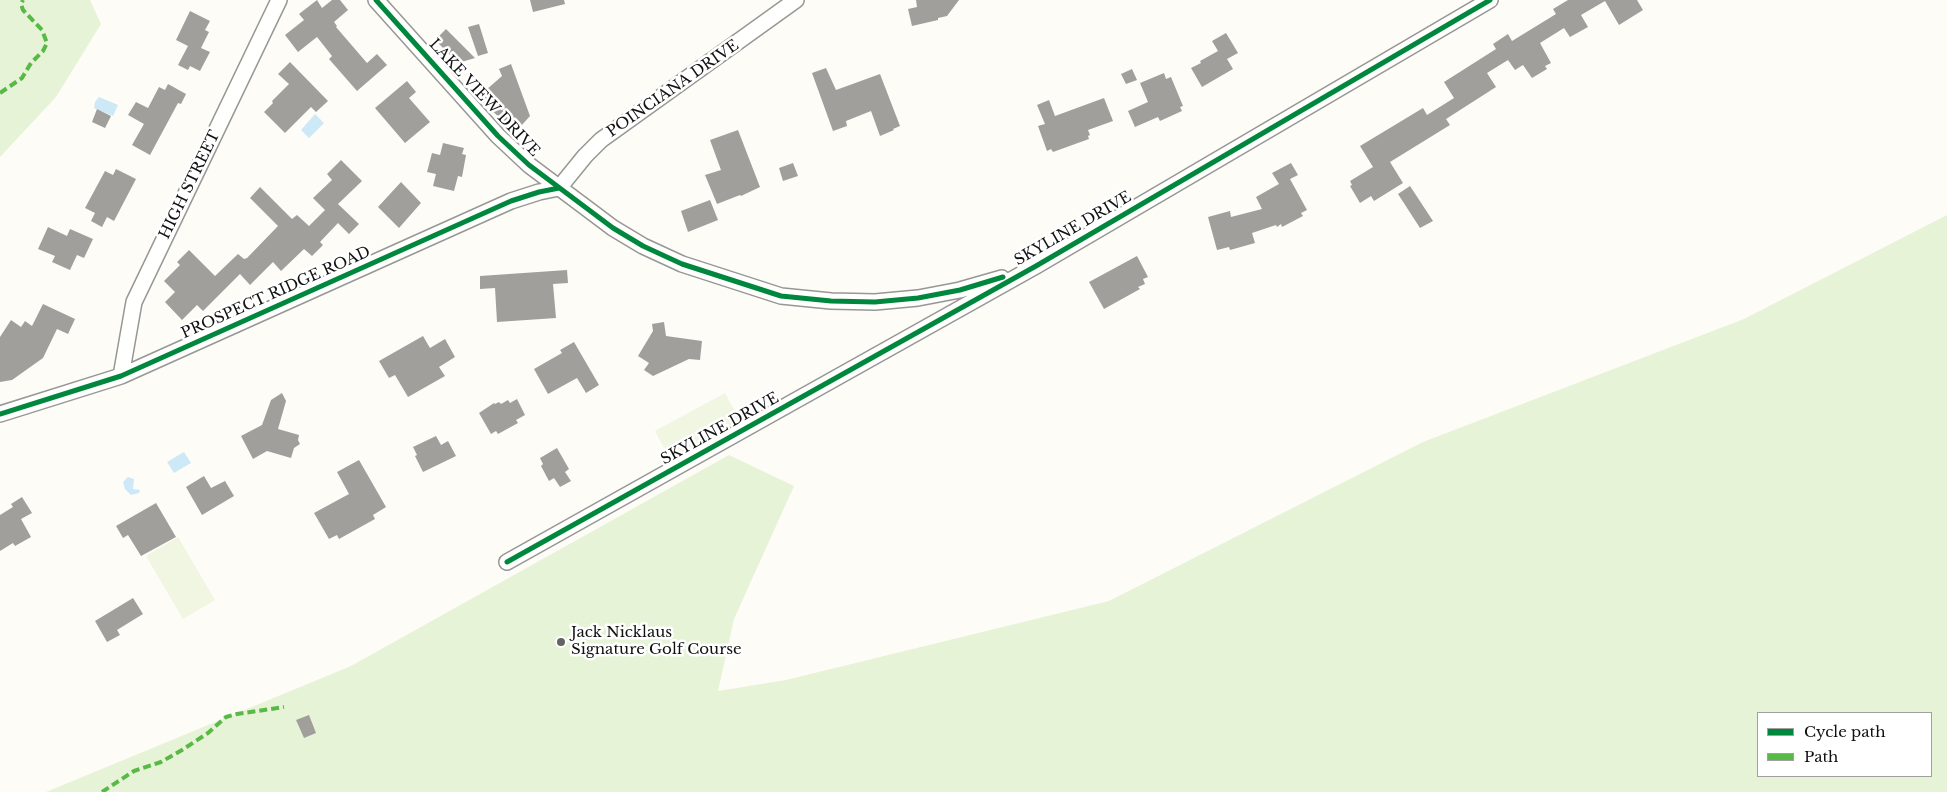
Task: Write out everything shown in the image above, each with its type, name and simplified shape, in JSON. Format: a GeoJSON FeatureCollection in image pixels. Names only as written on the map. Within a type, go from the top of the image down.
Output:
{"type":"FeatureCollection","features":[{"type":"Feature","properties":{"kind":"street","name":"HIGH STREET"},"geometry":{"type":"LineString","coordinates":[[121,376],[134,302],[279,0]]}},
{"type":"Feature","properties":{"kind":"street","name":"LAKE VIEW DRIVE"},"geometry":{"type":"LineString","coordinates":[[376,0],[498,136],[529,166],[614,228],[643,246],[682,264],[781,296],[831,301],[875,302],[918,298],[960,290],[1036,266]]}},
{"type":"Feature","properties":{"kind":"street","name":"POINCIANA DRIVE"},"geometry":{"type":"LineString","coordinates":[[559,188],[585,156],[601,140],[796,0]]}},
{"type":"Feature","properties":{"kind":"street","name":"SKYLINE DRIVE"},"geometry":{"type":"LineString","coordinates":[[507,562],[1036,266],[1490,0]]}},
{"type":"Feature","properties":{"kind":"street","name":"PROSPECT RIDGE ROAD"},"geometry":{"type":"LineString","coordinates":[[0,414],[121,376],[511,201],[559,188]]}},
{"type":"Feature","properties":{"kind":"green space"},"geometry":{"type":"Polygon","coordinates":[[[0,0],[90,0],[101,24],[56,97],[0,157],[0,0]]]}},
{"type":"Feature","properties":{"kind":"green space"},"geometry":{"type":"Polygon","coordinates":[[[1947,215],[1947,792],[46,792],[351,666],[729,455],[794,486],[734,619],[718,691],[786,680],[1109,601],[1423,442],[1744,319],[1947,215]]]}},
{"type":"Feature","properties":{"kind":"green space"},"geometry":{"type":"Polygon","coordinates":[[[725,393],[742,425],[672,463],[655,431],[725,393]]]}},
{"type":"Feature","properties":{"kind":"green space"},"geometry":{"type":"Polygon","coordinates":[[[178,537],[215,600],[183,619],[146,556],[178,537]]]}},
{"type":"Feature","properties":{"kind":"water"},"geometry":{"type":"Polygon","coordinates":[[[99,97],[118,105],[113,116],[94,108],[95,102],[99,97]]]}},
{"type":"Feature","properties":{"kind":"water"},"geometry":{"type":"Polygon","coordinates":[[[315,114],[324,123],[309,138],[301,130],[315,114]]]}},
{"type":"Feature","properties":{"kind":"water"},"geometry":{"type":"Polygon","coordinates":[[[184,452],[191,463],[174,473],[167,462],[184,452]]]}},
{"type":"Feature","properties":{"kind":"water"},"geometry":{"type":"Polygon","coordinates":[[[128,477],[134,479],[133,489],[140,490],[139,493],[131,495],[125,489],[123,482],[128,477]]]}},
{"type":"Feature","properties":{"kind":"building"},"geometry":{"type":"Polygon","coordinates":[[[317,0],[322,8],[332,0],[340,0],[348,10],[334,22],[336,27],[367,63],[377,54],[387,65],[357,91],[329,59],[332,56],[317,37],[298,52],[285,35],[304,20],[299,14],[317,0]]]}},
{"type":"Feature","properties":{"kind":"building"},"geometry":{"type":"Polygon","coordinates":[[[530,0],[564,0],[565,4],[533,12],[530,0]]]}},
{"type":"Feature","properties":{"kind":"building"},"geometry":{"type":"Polygon","coordinates":[[[916,0],[959,0],[947,16],[912,26],[908,9],[917,7],[916,0]]]}},
{"type":"Feature","properties":{"kind":"building"},"geometry":{"type":"Polygon","coordinates":[[[1568,0],[1637,0],[1643,10],[1619,25],[1605,1],[1581,15],[1588,27],[1570,37],[1564,28],[1540,43],[1551,63],[1545,66],[1547,69],[1532,78],[1523,65],[1515,70],[1508,60],[1487,73],[1496,87],[1446,119],[1450,125],[1390,162],[1403,183],[1374,201],[1371,196],[1360,203],[1350,186],[1352,185],[1350,181],[1373,167],[1360,146],[1423,108],[1427,115],[1454,98],[1444,82],[1496,49],[1493,44],[1508,34],[1512,41],[1556,14],[1553,9],[1568,0]]]}},
{"type":"Feature","properties":{"kind":"building"},"geometry":{"type":"Polygon","coordinates":[[[190,11],[210,21],[205,30],[209,32],[201,48],[210,52],[200,71],[190,66],[188,70],[178,65],[188,46],[176,40],[190,11]]]}},
{"type":"Feature","properties":{"kind":"building"},"geometry":{"type":"Polygon","coordinates":[[[479,24],[488,53],[478,56],[468,27],[479,24]]]}},
{"type":"Feature","properties":{"kind":"building"},"geometry":{"type":"Polygon","coordinates":[[[446,29],[475,58],[458,63],[435,40],[446,29]]]}},
{"type":"Feature","properties":{"kind":"building"},"geometry":{"type":"Polygon","coordinates":[[[1226,33],[1238,53],[1227,59],[1233,69],[1202,87],[1191,68],[1218,51],[1212,41],[1226,33]]]}},
{"type":"Feature","properties":{"kind":"building"},"geometry":{"type":"Polygon","coordinates":[[[290,62],[328,101],[316,112],[311,107],[285,133],[264,112],[289,84],[278,74],[290,62]]]}},
{"type":"Feature","properties":{"kind":"building"},"geometry":{"type":"Polygon","coordinates":[[[511,64],[530,116],[521,126],[515,119],[508,126],[478,97],[502,76],[499,69],[511,64]]]}},
{"type":"Feature","properties":{"kind":"building"},"geometry":{"type":"Polygon","coordinates":[[[826,68],[836,90],[880,74],[900,126],[880,136],[871,111],[846,121],[847,126],[833,131],[812,73],[826,68]]]}},
{"type":"Feature","properties":{"kind":"building"},"geometry":{"type":"Polygon","coordinates":[[[1132,69],[1137,80],[1126,84],[1121,74],[1132,69]]]}},
{"type":"Feature","properties":{"kind":"building"},"geometry":{"type":"Polygon","coordinates":[[[1164,73],[1166,79],[1171,77],[1183,106],[1180,107],[1182,111],[1160,121],[1158,117],[1135,127],[1128,111],[1148,102],[1140,83],[1164,73]]]}},
{"type":"Feature","properties":{"kind":"building"},"geometry":{"type":"Polygon","coordinates":[[[407,81],[416,92],[409,98],[430,122],[405,143],[375,108],[407,81]]]}},
{"type":"Feature","properties":{"kind":"building"},"geometry":{"type":"Polygon","coordinates":[[[168,84],[186,94],[181,104],[178,103],[150,155],[132,145],[144,124],[128,115],[136,102],[148,108],[159,87],[165,90],[168,84]]]}},
{"type":"Feature","properties":{"kind":"building"},"geometry":{"type":"Polygon","coordinates":[[[1104,98],[1113,121],[1088,130],[1089,139],[1053,152],[1051,149],[1047,151],[1038,126],[1045,124],[1037,105],[1049,100],[1055,116],[1104,98]]]}},
{"type":"Feature","properties":{"kind":"building"},"geometry":{"type":"Polygon","coordinates":[[[97,109],[111,116],[105,128],[92,122],[97,109]]]}},
{"type":"Feature","properties":{"kind":"building"},"geometry":{"type":"Polygon","coordinates":[[[738,130],[760,187],[717,204],[705,175],[721,170],[710,140],[738,130]]]}},
{"type":"Feature","properties":{"kind":"building"},"geometry":{"type":"Polygon","coordinates":[[[443,143],[464,148],[462,154],[466,155],[462,177],[458,176],[454,191],[433,186],[436,174],[427,172],[432,153],[440,155],[443,143]]]}},
{"type":"Feature","properties":{"kind":"building"},"geometry":{"type":"Polygon","coordinates":[[[341,160],[362,181],[338,204],[359,224],[349,234],[338,223],[320,242],[323,245],[312,256],[304,249],[281,271],[273,262],[250,285],[240,274],[203,311],[197,305],[182,320],[165,302],[175,292],[164,281],[180,265],[177,262],[189,250],[215,276],[238,254],[244,259],[247,258],[278,226],[250,198],[260,187],[292,219],[297,215],[309,226],[325,210],[313,198],[332,180],[327,174],[341,160]]]}},
{"type":"Feature","properties":{"kind":"building"},"geometry":{"type":"Polygon","coordinates":[[[793,163],[798,176],[783,181],[779,168],[793,163]]]}},
{"type":"Feature","properties":{"kind":"building"},"geometry":{"type":"Polygon","coordinates":[[[1291,163],[1298,175],[1290,179],[1307,210],[1301,213],[1303,216],[1282,227],[1281,224],[1277,227],[1276,225],[1252,233],[1255,243],[1230,250],[1229,247],[1217,250],[1208,217],[1230,211],[1231,217],[1262,209],[1256,197],[1279,184],[1272,173],[1291,163]]]}},
{"type":"Feature","properties":{"kind":"building"},"geometry":{"type":"Polygon","coordinates":[[[116,169],[136,179],[114,221],[107,217],[102,227],[91,221],[95,213],[85,208],[105,171],[113,175],[116,169]]]}},
{"type":"Feature","properties":{"kind":"building"},"geometry":{"type":"Polygon","coordinates":[[[401,182],[421,203],[399,228],[378,207],[401,182]]]}},
{"type":"Feature","properties":{"kind":"building"},"geometry":{"type":"Polygon","coordinates":[[[1410,186],[1433,221],[1420,228],[1398,194],[1410,186]]]}},
{"type":"Feature","properties":{"kind":"building"},"geometry":{"type":"Polygon","coordinates":[[[710,200],[718,220],[688,232],[681,211],[710,200]]]}},
{"type":"Feature","properties":{"kind":"building"},"geometry":{"type":"Polygon","coordinates":[[[48,227],[67,236],[70,229],[93,239],[84,258],[77,255],[70,270],[52,262],[55,256],[38,249],[48,227]]]}},
{"type":"Feature","properties":{"kind":"building"},"geometry":{"type":"Polygon","coordinates":[[[1137,256],[1148,277],[1143,279],[1145,284],[1138,287],[1140,289],[1104,309],[1089,282],[1137,256]]]}},
{"type":"Feature","properties":{"kind":"building"},"geometry":{"type":"Polygon","coordinates":[[[567,270],[568,283],[553,284],[556,318],[497,322],[495,288],[480,289],[480,276],[567,270]]]}},
{"type":"Feature","properties":{"kind":"building"},"geometry":{"type":"Polygon","coordinates":[[[43,304],[75,319],[68,334],[57,329],[43,358],[12,380],[0,382],[0,337],[11,320],[21,327],[25,321],[32,326],[43,304]]]}},
{"type":"Feature","properties":{"kind":"building"},"geometry":{"type":"Polygon","coordinates":[[[664,322],[666,336],[702,341],[700,360],[689,359],[653,376],[644,370],[649,363],[638,356],[653,331],[652,324],[664,322]]]}},
{"type":"Feature","properties":{"kind":"building"},"geometry":{"type":"Polygon","coordinates":[[[423,336],[430,348],[445,339],[455,357],[439,367],[445,376],[408,397],[395,375],[389,378],[379,361],[423,336]]]}},
{"type":"Feature","properties":{"kind":"building"},"geometry":{"type":"Polygon","coordinates":[[[574,342],[599,385],[586,393],[577,378],[548,394],[534,369],[562,353],[560,350],[574,342]]]}},
{"type":"Feature","properties":{"kind":"building"},"geometry":{"type":"Polygon","coordinates":[[[282,393],[286,401],[278,429],[299,435],[298,440],[300,444],[294,448],[291,458],[267,451],[253,459],[241,436],[262,425],[271,400],[282,393]]]}},
{"type":"Feature","properties":{"kind":"building"},"geometry":{"type":"Polygon","coordinates":[[[517,399],[525,415],[516,420],[518,423],[498,434],[496,431],[491,434],[479,413],[494,403],[499,402],[501,404],[508,400],[510,403],[517,399]]]}},
{"type":"Feature","properties":{"kind":"building"},"geometry":{"type":"Polygon","coordinates":[[[436,436],[441,445],[448,441],[456,456],[423,472],[413,447],[436,436]]]}},
{"type":"Feature","properties":{"kind":"building"},"geometry":{"type":"Polygon","coordinates":[[[557,448],[569,469],[565,472],[571,481],[560,487],[554,478],[549,481],[541,466],[543,464],[540,458],[557,448]]]}},
{"type":"Feature","properties":{"kind":"building"},"geometry":{"type":"Polygon","coordinates":[[[359,460],[386,507],[373,515],[375,519],[339,539],[337,535],[329,539],[314,513],[349,494],[337,472],[359,460]]]}},
{"type":"Feature","properties":{"kind":"building"},"geometry":{"type":"Polygon","coordinates":[[[204,476],[211,488],[225,481],[234,496],[202,515],[186,487],[204,476]]]}},
{"type":"Feature","properties":{"kind":"building"},"geometry":{"type":"Polygon","coordinates":[[[22,497],[32,513],[21,519],[31,537],[15,546],[13,543],[0,551],[0,515],[13,507],[11,504],[22,497]]]}},
{"type":"Feature","properties":{"kind":"building"},"geometry":{"type":"Polygon","coordinates":[[[156,503],[176,537],[141,556],[128,535],[123,538],[116,526],[156,503]]]}},
{"type":"Feature","properties":{"kind":"building"},"geometry":{"type":"Polygon","coordinates":[[[133,598],[143,614],[117,630],[120,635],[107,642],[95,621],[133,598]]]}},
{"type":"Feature","properties":{"kind":"building"},"geometry":{"type":"Polygon","coordinates":[[[309,715],[316,733],[304,738],[296,720],[309,715]]]}},
{"type":"Feature","properties":{"kind":"marked path"},"geometry":{"type":"LineString","coordinates":[[0,93],[22,78],[47,43],[42,30],[23,10],[21,4],[23,0]]}},
{"type":"Feature","properties":{"kind":"marked path"},"geometry":{"type":"LineString","coordinates":[[102,792],[134,771],[161,762],[182,750],[208,733],[226,717],[284,707]]}},
{"type":"Feature","properties":{"kind":"cycle path"},"geometry":{"type":"LineString","coordinates":[[376,0],[498,136],[529,165],[613,228],[643,246],[682,264],[781,296],[831,301],[875,302],[918,298],[960,290],[1003,277]]}},
{"type":"Feature","properties":{"kind":"cycle path"},"geometry":{"type":"LineString","coordinates":[[507,562],[1036,266],[1490,0]]}},
{"type":"Feature","properties":{"kind":"cycle path"},"geometry":{"type":"LineString","coordinates":[[0,414],[121,376],[511,201],[559,188]]}},
{"type":"Feature","properties":{"kind":"place","name":"Jack Nicklaus Signature Golf Course"},"geometry":{"type":"Point","coordinates":[561,642]}}]}
